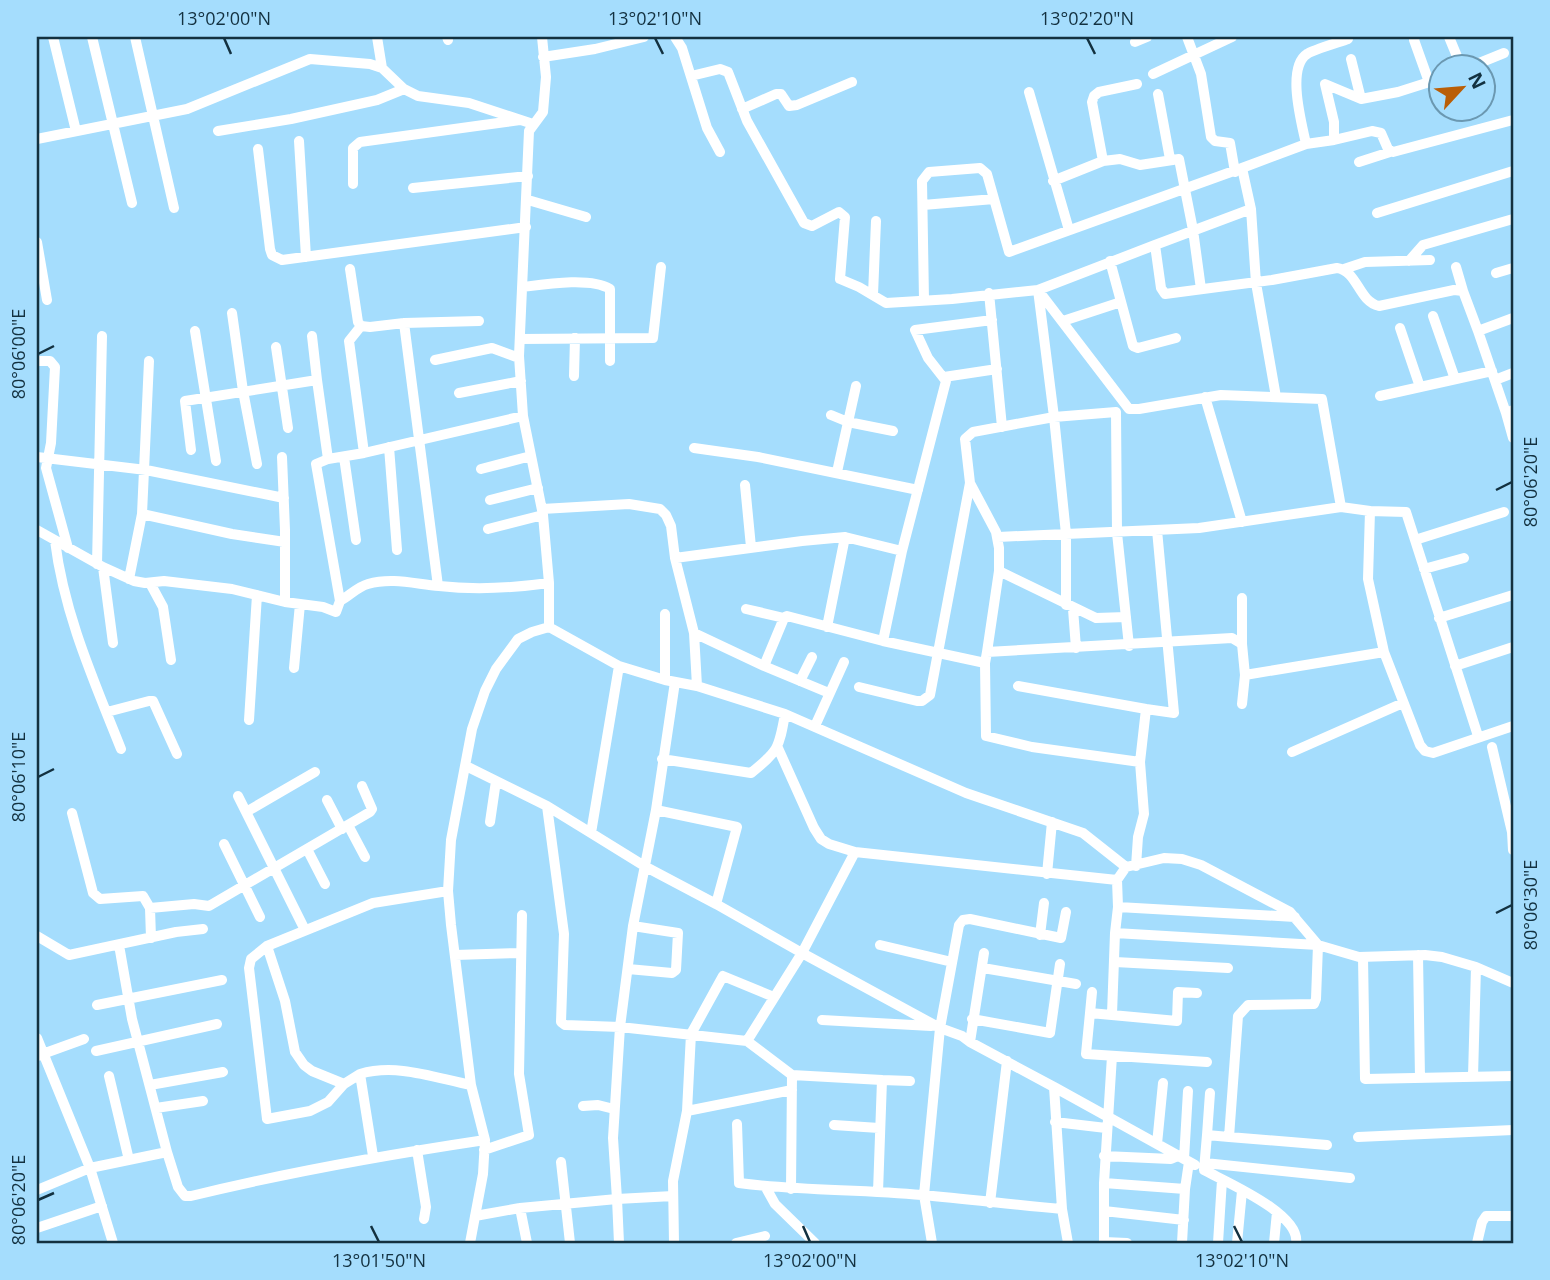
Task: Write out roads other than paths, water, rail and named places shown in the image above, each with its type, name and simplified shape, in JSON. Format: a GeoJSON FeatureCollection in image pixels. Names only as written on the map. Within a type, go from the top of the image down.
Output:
{"type":"FeatureCollection","features":[{"type":"Feature","properties":{"kind":"street"},"geometry":{"type":"LineString","coordinates":[[53,37],[76,131]]}},
{"type":"Feature","properties":{"kind":"street"},"geometry":{"type":"LineString","coordinates":[[92,37],[132,203]]}},
{"type":"Feature","properties":{"kind":"street"},"geometry":{"type":"LineString","coordinates":[[135,37],[174,208]]}},
{"type":"Feature","properties":{"kind":"street"},"geometry":{"type":"LineString","coordinates":[[377,37],[382,68]]}},
{"type":"Feature","properties":{"kind":"street"},"geometry":{"type":"LineString","coordinates":[[542,37],[545,77],[543,112],[529,131],[519,358],[523,416],[543,512],[549,583],[549,628]]}},
{"type":"Feature","properties":{"kind":"street"},"geometry":{"type":"LineString","coordinates":[[543,57],[595,49],[644,37]]}},
{"type":"Feature","properties":{"kind":"street"},"geometry":{"type":"LineString","coordinates":[[675,37],[682,48],[707,128],[720,152]]}},
{"type":"Feature","properties":{"kind":"street"},"geometry":{"type":"LineString","coordinates":[[1135,42],[1147,37]]}},
{"type":"Feature","properties":{"kind":"street"},"geometry":{"type":"LineString","coordinates":[[1187,37],[1205,87],[1212,137],[1215,141],[1230,144],[1251,209],[1256,283],[1276,397]]}},
{"type":"Feature","properties":{"kind":"street"},"geometry":{"type":"LineString","coordinates":[[1153,74],[1232,37]]}},
{"type":"Feature","properties":{"kind":"street"},"geometry":{"type":"LineString","coordinates":[[1415,37],[1428,79]]}},
{"type":"Feature","properties":{"kind":"street"},"geometry":{"type":"LineString","coordinates":[[1306,144],[1296,93],[1302,59],[1310,52],[1348,41]]}},
{"type":"Feature","properties":{"kind":"street"},"geometry":{"type":"LineString","coordinates":[[1498,55],[1504,53]]}},
{"type":"Feature","properties":{"kind":"street"},"geometry":{"type":"LineString","coordinates":[[38,136],[187,109],[310,59],[370,64],[382,68],[404,89],[429,100],[469,103],[533,124]]}},
{"type":"Feature","properties":{"kind":"street"},"geometry":{"type":"LineString","coordinates":[[1352,59],[1361,99]]}},
{"type":"Feature","properties":{"kind":"street"},"geometry":{"type":"LineString","coordinates":[[691,76],[720,69],[728,72],[742,109],[804,223],[812,226],[836,213],[842,214],[846,221],[840,279],[886,303],[1038,290],[1251,209]]}},
{"type":"Feature","properties":{"kind":"street"},"geometry":{"type":"LineString","coordinates":[[742,109],[779,93],[789,106],[797,105],[852,82]]}},
{"type":"Feature","properties":{"kind":"street"},"geometry":{"type":"LineString","coordinates":[[1334,140],[1334,122],[1325,84],[1361,99],[1398,92],[1428,82]]}},
{"type":"Feature","properties":{"kind":"street"},"geometry":{"type":"LineString","coordinates":[[1104,161],[1094,96],[1099,92],[1137,84]]}},
{"type":"Feature","properties":{"kind":"street"},"geometry":{"type":"LineString","coordinates":[[218,131],[292,119],[377,100],[404,89]]}},
{"type":"Feature","properties":{"kind":"street"},"geometry":{"type":"LineString","coordinates":[[1029,92],[1069,230]]}},
{"type":"Feature","properties":{"kind":"street"},"geometry":{"type":"LineString","coordinates":[[1158,94],[1170,159]]}},
{"type":"Feature","properties":{"kind":"street"},"geometry":{"type":"LineString","coordinates":[[353,184],[353,148],[360,142],[521,119]]}},
{"type":"Feature","properties":{"kind":"street"},"geometry":{"type":"LineString","coordinates":[[1359,162],[1513,120]]}},
{"type":"Feature","properties":{"kind":"street"},"geometry":{"type":"LineString","coordinates":[[924,300],[922,181],[929,172],[980,167],[988,174],[1009,252],[1306,144],[1376,131],[1381,133],[1390,152]]}},
{"type":"Feature","properties":{"kind":"street"},"geometry":{"type":"LineString","coordinates":[[299,141],[306,257]]}},
{"type":"Feature","properties":{"kind":"street"},"geometry":{"type":"LineString","coordinates":[[258,149],[272,255],[282,260],[526,227]]}},
{"type":"Feature","properties":{"kind":"street"},"geometry":{"type":"LineString","coordinates":[[1053,181],[1104,161],[1120,159],[1140,164],[1177,158],[1181,161],[1186,189],[1200,289]]}},
{"type":"Feature","properties":{"kind":"street"},"geometry":{"type":"LineString","coordinates":[[1377,213],[1513,171]]}},
{"type":"Feature","properties":{"kind":"street"},"geometry":{"type":"LineString","coordinates":[[412,188],[528,176]]}},
{"type":"Feature","properties":{"kind":"street"},"geometry":{"type":"LineString","coordinates":[[923,205],[994,199]]}},
{"type":"Feature","properties":{"kind":"street"},"geometry":{"type":"LineString","coordinates":[[527,200],[586,217]]}},
{"type":"Feature","properties":{"kind":"street"},"geometry":{"type":"LineString","coordinates":[[1409,261],[1423,245],[1513,219]]}},
{"type":"Feature","properties":{"kind":"street"},"geometry":{"type":"LineString","coordinates":[[873,295],[876,221]]}},
{"type":"Feature","properties":{"kind":"street"},"geometry":{"type":"LineString","coordinates":[[37,242],[47,300]]}},
{"type":"Feature","properties":{"kind":"street"},"geometry":{"type":"LineString","coordinates":[[1155,245],[1161,288],[1163,293],[1170,294],[1256,283],[1325,269],[1344,269],[1365,262],[1430,260]]}},
{"type":"Feature","properties":{"kind":"street"},"geometry":{"type":"LineString","coordinates":[[1110,261],[1135,348],[1176,338]]}},
{"type":"Feature","properties":{"kind":"street"},"geometry":{"type":"LineString","coordinates":[[520,338],[653,338],[661,267]]}},
{"type":"Feature","properties":{"kind":"street"},"geometry":{"type":"LineString","coordinates":[[1456,267],[1493,376],[1509,412],[1513,438]]}},
{"type":"Feature","properties":{"kind":"street"},"geometry":{"type":"LineString","coordinates":[[1496,273],[1513,268]]}},
{"type":"Feature","properties":{"kind":"street"},"geometry":{"type":"LineString","coordinates":[[351,269],[360,326]]}},
{"type":"Feature","properties":{"kind":"street"},"geometry":{"type":"LineString","coordinates":[[1344,269],[1366,298],[1379,306],[1454,290],[1463,291]]}},
{"type":"Feature","properties":{"kind":"street"},"geometry":{"type":"LineString","coordinates":[[523,287],[562,283],[607,286],[611,293],[610,361]]}},
{"type":"Feature","properties":{"kind":"street"},"geometry":{"type":"LineString","coordinates":[[1038,290],[1129,409],[1139,410],[1205,397],[1322,399],[1341,507]]}},
{"type":"Feature","properties":{"kind":"street"},"geometry":{"type":"LineString","coordinates":[[1038,290],[1054,417],[1076,648]]}},
{"type":"Feature","properties":{"kind":"street"},"geometry":{"type":"LineString","coordinates":[[989,293],[1002,427]]}},
{"type":"Feature","properties":{"kind":"street"},"geometry":{"type":"LineString","coordinates":[[1063,321],[1121,302]]}},
{"type":"Feature","properties":{"kind":"street"},"geometry":{"type":"LineString","coordinates":[[232,313],[257,464]]}},
{"type":"Feature","properties":{"kind":"street"},"geometry":{"type":"LineString","coordinates":[[1433,316],[1455,379]]}},
{"type":"Feature","properties":{"kind":"street"},"geometry":{"type":"LineString","coordinates":[[1478,331],[1513,318]]}},
{"type":"Feature","properties":{"kind":"street"},"geometry":{"type":"LineString","coordinates":[[883,641],[902,551],[946,381],[928,358],[915,330],[992,320]]}},
{"type":"Feature","properties":{"kind":"street"},"geometry":{"type":"LineString","coordinates":[[360,326],[479,321]]}},
{"type":"Feature","properties":{"kind":"street"},"geometry":{"type":"LineString","coordinates":[[404,323],[438,586]]}},
{"type":"Feature","properties":{"kind":"street"},"geometry":{"type":"LineString","coordinates":[[360,326],[349,341],[364,453]]}},
{"type":"Feature","properties":{"kind":"street"},"geometry":{"type":"LineString","coordinates":[[1400,328],[1420,387]]}},
{"type":"Feature","properties":{"kind":"street"},"geometry":{"type":"LineString","coordinates":[[195,331],[216,461]]}},
{"type":"Feature","properties":{"kind":"street"},"geometry":{"type":"LineString","coordinates":[[102,336],[100,566],[113,643]]}},
{"type":"Feature","properties":{"kind":"street"},"geometry":{"type":"LineString","coordinates":[[312,336],[328,459]]}},
{"type":"Feature","properties":{"kind":"street"},"geometry":{"type":"LineString","coordinates":[[574,376],[575,338]]}},
{"type":"Feature","properties":{"kind":"street"},"geometry":{"type":"LineString","coordinates":[[276,347],[288,428]]}},
{"type":"Feature","properties":{"kind":"street"},"geometry":{"type":"LineString","coordinates":[[435,360],[492,348],[519,358]]}},
{"type":"Feature","properties":{"kind":"street"},"geometry":{"type":"LineString","coordinates":[[37,361],[50,361],[55,367],[52,430],[42,458],[68,548]]}},
{"type":"Feature","properties":{"kind":"street"},"geometry":{"type":"LineString","coordinates":[[129,579],[142,514],[149,361]]}},
{"type":"Feature","properties":{"kind":"street"},"geometry":{"type":"LineString","coordinates":[[944,377],[997,369]]}},
{"type":"Feature","properties":{"kind":"street"},"geometry":{"type":"LineString","coordinates":[[1380,396],[1455,379],[1513,373]]}},
{"type":"Feature","properties":{"kind":"street"},"geometry":{"type":"LineString","coordinates":[[191,450],[184,402],[317,380]]}},
{"type":"Feature","properties":{"kind":"street"},"geometry":{"type":"LineString","coordinates":[[459,393],[521,381]]}},
{"type":"Feature","properties":{"kind":"street"},"geometry":{"type":"LineString","coordinates":[[837,472],[856,386]]}},
{"type":"Feature","properties":{"kind":"street"},"geometry":{"type":"LineString","coordinates":[[1205,397],[1242,522]]}},
{"type":"Feature","properties":{"kind":"street"},"geometry":{"type":"LineString","coordinates":[[859,687],[922,701],[930,695],[970,483],[965,439],[973,432],[1054,417],[1116,412],[1117,533],[1129,646]]}},
{"type":"Feature","properties":{"kind":"street"},"geometry":{"type":"LineString","coordinates":[[831,415],[848,422],[893,431]]}},
{"type":"Feature","properties":{"kind":"street"},"geometry":{"type":"LineString","coordinates":[[37,530],[100,566],[129,579],[150,583],[164,581],[199,585],[323,607],[336,612],[340,601],[316,464],[328,459],[523,416]]}},
{"type":"Feature","properties":{"kind":"street"},"geometry":{"type":"LineString","coordinates":[[389,447],[397,550]]}},
{"type":"Feature","properties":{"kind":"street"},"geometry":{"type":"LineString","coordinates":[[694,448],[758,457],[918,490]]}},
{"type":"Feature","properties":{"kind":"street"},"geometry":{"type":"LineString","coordinates":[[481,469],[531,456]]}},
{"type":"Feature","properties":{"kind":"street"},"geometry":{"type":"LineString","coordinates":[[282,457],[285,601]]}},
{"type":"Feature","properties":{"kind":"street"},"geometry":{"type":"LineString","coordinates":[[344,457],[356,540]]}},
{"type":"Feature","properties":{"kind":"street"},"geometry":{"type":"LineString","coordinates":[[42,458],[143,470],[284,498]]}},
{"type":"Feature","properties":{"kind":"street"},"geometry":{"type":"LineString","coordinates":[[970,483],[998,537],[999,571],[986,657],[986,736],[1032,747],[1140,762]]}},
{"type":"Feature","properties":{"kind":"street"},"geometry":{"type":"LineString","coordinates":[[745,485],[751,547]]}},
{"type":"Feature","properties":{"kind":"street"},"geometry":{"type":"LineString","coordinates":[[490,500],[538,488]]}},
{"type":"Feature","properties":{"kind":"street"},"geometry":{"type":"LineString","coordinates":[[488,529],[543,512],[629,504],[660,509],[671,526],[675,558],[694,633],[697,686]]}},
{"type":"Feature","properties":{"kind":"street"},"geometry":{"type":"LineString","coordinates":[[998,537],[1199,528],[1341,507],[1406,512],[1478,736]]}},
{"type":"Feature","properties":{"kind":"street"},"geometry":{"type":"LineString","coordinates":[[1370,511],[1368,579],[1384,652],[1415,734],[1425,751],[1433,752],[1513,726]]}},
{"type":"Feature","properties":{"kind":"street"},"geometry":{"type":"LineString","coordinates":[[1415,540],[1504,512]]}},
{"type":"Feature","properties":{"kind":"street"},"geometry":{"type":"LineString","coordinates":[[142,514],[232,534],[285,542]]}},
{"type":"Feature","properties":{"kind":"street"},"geometry":{"type":"LineString","coordinates":[[1018,686],[1174,713],[1157,530]]}},
{"type":"Feature","properties":{"kind":"street"},"geometry":{"type":"LineString","coordinates":[[675,558],[845,537],[902,551]]}},
{"type":"Feature","properties":{"kind":"street"},"geometry":{"type":"LineString","coordinates":[[827,627],[845,537]]}},
{"type":"Feature","properties":{"kind":"street"},"geometry":{"type":"LineString","coordinates":[[55,541],[71,616],[121,748]]}},
{"type":"Feature","properties":{"kind":"street"},"geometry":{"type":"LineString","coordinates":[[1424,569],[1464,558]]}},
{"type":"Feature","properties":{"kind":"street"},"geometry":{"type":"LineString","coordinates":[[999,571],[1096,618],[1126,617]]}},
{"type":"Feature","properties":{"kind":"street"},"geometry":{"type":"LineString","coordinates":[[340,601],[365,585],[388,580],[438,586],[512,587],[549,583]]}},
{"type":"Feature","properties":{"kind":"street"},"geometry":{"type":"LineString","coordinates":[[150,583],[163,607],[171,660]]}},
{"type":"Feature","properties":{"kind":"street"},"geometry":{"type":"LineString","coordinates":[[249,720],[257,595]]}},
{"type":"Feature","properties":{"kind":"street"},"geometry":{"type":"LineString","coordinates":[[1439,618],[1513,595]]}},
{"type":"Feature","properties":{"kind":"street"},"geometry":{"type":"LineString","coordinates":[[1242,598],[1245,675],[1242,704]]}},
{"type":"Feature","properties":{"kind":"street"},"geometry":{"type":"LineString","coordinates":[[294,668],[300,604]]}},
{"type":"Feature","properties":{"kind":"street"},"geometry":{"type":"LineString","coordinates":[[746,609],[784,618],[787,616],[939,653],[986,657],[1232,638],[1242,644]]}},
{"type":"Feature","properties":{"kind":"street"},"geometry":{"type":"LineString","coordinates":[[619,1243],[614,1109],[620,1027],[633,926],[656,810],[662,759],[670,681],[666,614]]}},
{"type":"Feature","properties":{"kind":"street"},"geometry":{"type":"LineString","coordinates":[[764,666],[784,618]]}},
{"type":"Feature","properties":{"kind":"street"},"geometry":{"type":"LineString","coordinates":[[470,1243],[483,1174],[485,1145],[471,1085],[454,956],[448,891],[451,840],[472,729],[496,668],[518,639],[531,632],[549,628],[619,666],[697,686],[785,714],[966,793],[1083,833],[1131,866]]}},
{"type":"Feature","properties":{"kind":"street"},"geometry":{"type":"LineString","coordinates":[[694,633],[829,693]]}},
{"type":"Feature","properties":{"kind":"street"},"geometry":{"type":"LineString","coordinates":[[1455,666],[1513,647]]}},
{"type":"Feature","properties":{"kind":"street"},"geometry":{"type":"LineString","coordinates":[[1245,675],[1384,652]]}},
{"type":"Feature","properties":{"kind":"street"},"geometry":{"type":"LineString","coordinates":[[800,681],[812,657]]}},
{"type":"Feature","properties":{"kind":"street"},"geometry":{"type":"LineString","coordinates":[[815,726],[844,662]]}},
{"type":"Feature","properties":{"kind":"street"},"geometry":{"type":"LineString","coordinates":[[591,832],[619,666]]}},
{"type":"Feature","properties":{"kind":"street"},"geometry":{"type":"LineString","coordinates":[[107,712],[153,701],[177,754]]}},
{"type":"Feature","properties":{"kind":"street"},"geometry":{"type":"LineString","coordinates":[[1292,751],[1403,703]]}},
{"type":"Feature","properties":{"kind":"street"},"geometry":{"type":"LineString","coordinates":[[1131,866],[1144,814],[1140,762],[1146,709]]}},
{"type":"Feature","properties":{"kind":"street"},"geometry":{"type":"LineString","coordinates":[[662,759],[751,774],[778,748],[785,714]]}},
{"type":"Feature","properties":{"kind":"street"},"geometry":{"type":"LineString","coordinates":[[1492,747],[1512,832],[1513,850]]}},
{"type":"Feature","properties":{"kind":"street"},"geometry":{"type":"LineString","coordinates":[[778,748],[821,839],[855,852],[1117,880]]}},
{"type":"Feature","properties":{"kind":"street"},"geometry":{"type":"LineString","coordinates":[[466,766],[547,806],[646,867],[940,1028]]}},
{"type":"Feature","properties":{"kind":"street"},"geometry":{"type":"LineString","coordinates":[[246,812],[315,772]]}},
{"type":"Feature","properties":{"kind":"street"},"geometry":{"type":"LineString","coordinates":[[490,822],[496,781]]}},
{"type":"Feature","properties":{"kind":"street"},"geometry":{"type":"LineString","coordinates":[[150,908],[194,904],[209,906],[372,809],[362,786]]}},
{"type":"Feature","properties":{"kind":"street"},"geometry":{"type":"LineString","coordinates":[[238,796],[305,930]]}},
{"type":"Feature","properties":{"kind":"street"},"geometry":{"type":"LineString","coordinates":[[327,800],[365,857]]}},
{"type":"Feature","properties":{"kind":"street"},"geometry":{"type":"LineString","coordinates":[[547,806],[564,934],[561,1022],[565,1025],[620,1027],[747,1041],[792,1074],[910,1081]]}},
{"type":"Feature","properties":{"kind":"street"},"geometry":{"type":"LineString","coordinates":[[656,810],[737,827],[716,904]]}},
{"type":"Feature","properties":{"kind":"street"},"geometry":{"type":"LineString","coordinates":[[72,813],[96,897],[143,896],[150,908],[151,938]]}},
{"type":"Feature","properties":{"kind":"street"},"geometry":{"type":"LineString","coordinates":[[1047,874],[1052,821]]}},
{"type":"Feature","properties":{"kind":"street"},"geometry":{"type":"LineString","coordinates":[[224,844],[260,917]]}},
{"type":"Feature","properties":{"kind":"street"},"geometry":{"type":"LineString","coordinates":[[307,849],[325,884]]}},
{"type":"Feature","properties":{"kind":"street"},"geometry":{"type":"LineString","coordinates":[[747,1041],[802,953],[855,852]]}},
{"type":"Feature","properties":{"kind":"street"},"geometry":{"type":"LineString","coordinates":[[1112,1014],[1117,880],[1131,866],[1164,858],[1182,859],[1201,865],[1295,917],[1318,945],[1316,999],[1314,1004],[1248,1005],[1238,1016],[1229,1137]]}},
{"type":"Feature","properties":{"kind":"street"},"geometry":{"type":"LineString","coordinates":[[448,891],[373,903],[267,946],[251,959],[249,968],[267,1119],[310,1111],[328,1101],[344,1084],[360,1074],[379,1068],[471,1085]]}},
{"type":"Feature","properties":{"kind":"street"},"geometry":{"type":"LineString","coordinates":[[1040,934],[1044,903]]}},
{"type":"Feature","properties":{"kind":"street"},"geometry":{"type":"LineString","coordinates":[[1118,907],[1295,917]]}},
{"type":"Feature","properties":{"kind":"street"},"geometry":{"type":"LineString","coordinates":[[933,1243],[924,1195],[940,1028],[959,925],[967,919],[1061,938],[1066,912]]}},
{"type":"Feature","properties":{"kind":"street"},"geometry":{"type":"LineString","coordinates":[[119,945],[138,1040],[167,1152],[178,1187],[185,1196],[191,1196],[373,1156],[485,1145],[529,1135],[519,1074],[522,915]]}},
{"type":"Feature","properties":{"kind":"street"},"geometry":{"type":"LineString","coordinates":[[628,969],[672,973],[676,970],[678,933],[633,926]]}},
{"type":"Feature","properties":{"kind":"street"},"geometry":{"type":"LineString","coordinates":[[37,936],[69,955],[203,929]]}},
{"type":"Feature","properties":{"kind":"street"},"geometry":{"type":"LineString","coordinates":[[1115,933],[1318,945],[1363,957],[1441,957],[1513,983]]}},
{"type":"Feature","properties":{"kind":"street"},"geometry":{"type":"LineString","coordinates":[[880,945],[953,962]]}},
{"type":"Feature","properties":{"kind":"street"},"geometry":{"type":"LineString","coordinates":[[267,946],[285,1001],[295,1052],[303,1065],[312,1071],[344,1084]]}},
{"type":"Feature","properties":{"kind":"street"},"geometry":{"type":"LineString","coordinates":[[454,956],[520,953]]}},
{"type":"Feature","properties":{"kind":"street"},"geometry":{"type":"LineString","coordinates":[[970,1042],[984,953]]}},
{"type":"Feature","properties":{"kind":"street"},"geometry":{"type":"LineString","coordinates":[[1418,955],[1420,1078]]}},
{"type":"Feature","properties":{"kind":"street"},"geometry":{"type":"LineString","coordinates":[[1363,957],[1365,1079],[1513,1076]]}},
{"type":"Feature","properties":{"kind":"street"},"geometry":{"type":"LineString","coordinates":[[1115,962],[1228,968]]}},
{"type":"Feature","properties":{"kind":"street"},"geometry":{"type":"LineString","coordinates":[[972,1019],[1048,1034],[1052,1030],[1060,964]]}},
{"type":"Feature","properties":{"kind":"street"},"geometry":{"type":"LineString","coordinates":[[983,968],[1076,984]]}},
{"type":"Feature","properties":{"kind":"street"},"geometry":{"type":"LineString","coordinates":[[1473,1077],[1476,968]]}},
{"type":"Feature","properties":{"kind":"street"},"geometry":{"type":"LineString","coordinates":[[674,1243],[673,1181],[687,1111],[691,1034],[723,976],[774,997]]}},
{"type":"Feature","properties":{"kind":"street"},"geometry":{"type":"LineString","coordinates":[[97,1005],[222,980]]}},
{"type":"Feature","properties":{"kind":"street"},"geometry":{"type":"LineString","coordinates":[[1092,992],[1086,1055],[1207,1062]]}},
{"type":"Feature","properties":{"kind":"street"},"geometry":{"type":"LineString","coordinates":[[1090,1013],[1177,1021],[1178,992],[1197,993]]}},
{"type":"Feature","properties":{"kind":"street"},"geometry":{"type":"LineString","coordinates":[[822,1020],[922,1024],[962,1036],[1184,1159],[1204,1166],[1350,1178]]}},
{"type":"Feature","properties":{"kind":"street"},"geometry":{"type":"LineString","coordinates":[[96,1051],[217,1024]]}},
{"type":"Feature","properties":{"kind":"street"},"geometry":{"type":"LineString","coordinates":[[37,1038],[40,1054],[90,1168],[113,1243]]}},
{"type":"Feature","properties":{"kind":"street"},"geometry":{"type":"LineString","coordinates":[[40,1054],[84,1039]]}},
{"type":"Feature","properties":{"kind":"street"},"geometry":{"type":"LineString","coordinates":[[1112,1056],[1104,1156],[1104,1242],[1127,1243]]}},
{"type":"Feature","properties":{"kind":"street"},"geometry":{"type":"LineString","coordinates":[[990,1203],[1007,1061]]}},
{"type":"Feature","properties":{"kind":"street"},"geometry":{"type":"LineString","coordinates":[[150,1085],[223,1072]]}},
{"type":"Feature","properties":{"kind":"street"},"geometry":{"type":"LineString","coordinates":[[360,1074],[373,1156]]}},
{"type":"Feature","properties":{"kind":"street"},"geometry":{"type":"LineString","coordinates":[[791,1189],[792,1074]]}},
{"type":"Feature","properties":{"kind":"street"},"geometry":{"type":"LineString","coordinates":[[109,1076],[129,1160]]}},
{"type":"Feature","properties":{"kind":"street"},"geometry":{"type":"LineString","coordinates":[[878,1192],[882,1080]]}},
{"type":"Feature","properties":{"kind":"street"},"geometry":{"type":"LineString","coordinates":[[1157,1144],[1163,1083]]}},
{"type":"Feature","properties":{"kind":"street"},"geometry":{"type":"LineString","coordinates":[[1054,1087],[1062,1209],[1068,1243]]}},
{"type":"Feature","properties":{"kind":"street"},"geometry":{"type":"LineString","coordinates":[[687,1111],[792,1090]]}},
{"type":"Feature","properties":{"kind":"street"},"geometry":{"type":"LineString","coordinates":[[1182,1243],[1188,1091]]}},
{"type":"Feature","properties":{"kind":"street"},"geometry":{"type":"LineString","coordinates":[[1204,1166],[1210,1093]]}},
{"type":"Feature","properties":{"kind":"street"},"geometry":{"type":"LineString","coordinates":[[156,1108],[203,1101]]}},
{"type":"Feature","properties":{"kind":"street"},"geometry":{"type":"LineString","coordinates":[[583,1106],[598,1105],[614,1109]]}},
{"type":"Feature","properties":{"kind":"street"},"geometry":{"type":"LineString","coordinates":[[1055,1122],[1106,1128]]}},
{"type":"Feature","properties":{"kind":"street"},"geometry":{"type":"LineString","coordinates":[[737,1125],[739,1183],[791,1189],[924,1195],[1062,1209]]}},
{"type":"Feature","properties":{"kind":"street"},"geometry":{"type":"LineString","coordinates":[[834,1125],[879,1128]]}},
{"type":"Feature","properties":{"kind":"street"},"geometry":{"type":"LineString","coordinates":[[1359,1137],[1513,1130]]}},
{"type":"Feature","properties":{"kind":"street"},"geometry":{"type":"LineString","coordinates":[[1207,1135],[1327,1145]]}},
{"type":"Feature","properties":{"kind":"street"},"geometry":{"type":"LineString","coordinates":[[417,1150],[426,1207],[424,1219]]}},
{"type":"Feature","properties":{"kind":"street"},"geometry":{"type":"LineString","coordinates":[[37,1190],[90,1168],[167,1152]]}},
{"type":"Feature","properties":{"kind":"street"},"geometry":{"type":"LineString","coordinates":[[1104,1156],[1184,1159]]}},
{"type":"Feature","properties":{"kind":"street"},"geometry":{"type":"LineString","coordinates":[[561,1162],[569,1243]]}},
{"type":"Feature","properties":{"kind":"street"},"geometry":{"type":"LineString","coordinates":[[1204,1166],[1222,1180],[1277,1212],[1291,1224],[1297,1238],[1296,1243]]}},
{"type":"Feature","properties":{"kind":"street"},"geometry":{"type":"LineString","coordinates":[[1218,1243],[1222,1180]]}},
{"type":"Feature","properties":{"kind":"street"},"geometry":{"type":"LineString","coordinates":[[1104,1183],[1185,1189]]}},
{"type":"Feature","properties":{"kind":"street"},"geometry":{"type":"LineString","coordinates":[[765,1186],[775,1203],[815,1243]]}},
{"type":"Feature","properties":{"kind":"street"},"geometry":{"type":"LineString","coordinates":[[1237,1243],[1242,1191]]}},
{"type":"Feature","properties":{"kind":"street"},"geometry":{"type":"LineString","coordinates":[[475,1216],[565,1203],[673,1196]]}},
{"type":"Feature","properties":{"kind":"street"},"geometry":{"type":"LineString","coordinates":[[37,1227],[102,1206]]}},
{"type":"Feature","properties":{"kind":"street"},"geometry":{"type":"LineString","coordinates":[[520,1208],[527,1243]]}},
{"type":"Feature","properties":{"kind":"street"},"geometry":{"type":"LineString","coordinates":[[1104,1211],[1184,1220]]}},
{"type":"Feature","properties":{"kind":"street"},"geometry":{"type":"LineString","coordinates":[[1274,1243],[1277,1212]]}},
{"type":"Feature","properties":{"kind":"street"},"geometry":{"type":"LineString","coordinates":[[1477,1243],[1486,1216],[1513,1216]]}},
{"type":"Feature","properties":{"kind":"street"},"geometry":{"type":"LineString","coordinates":[[736,1243],[765,1236]]}}]}
